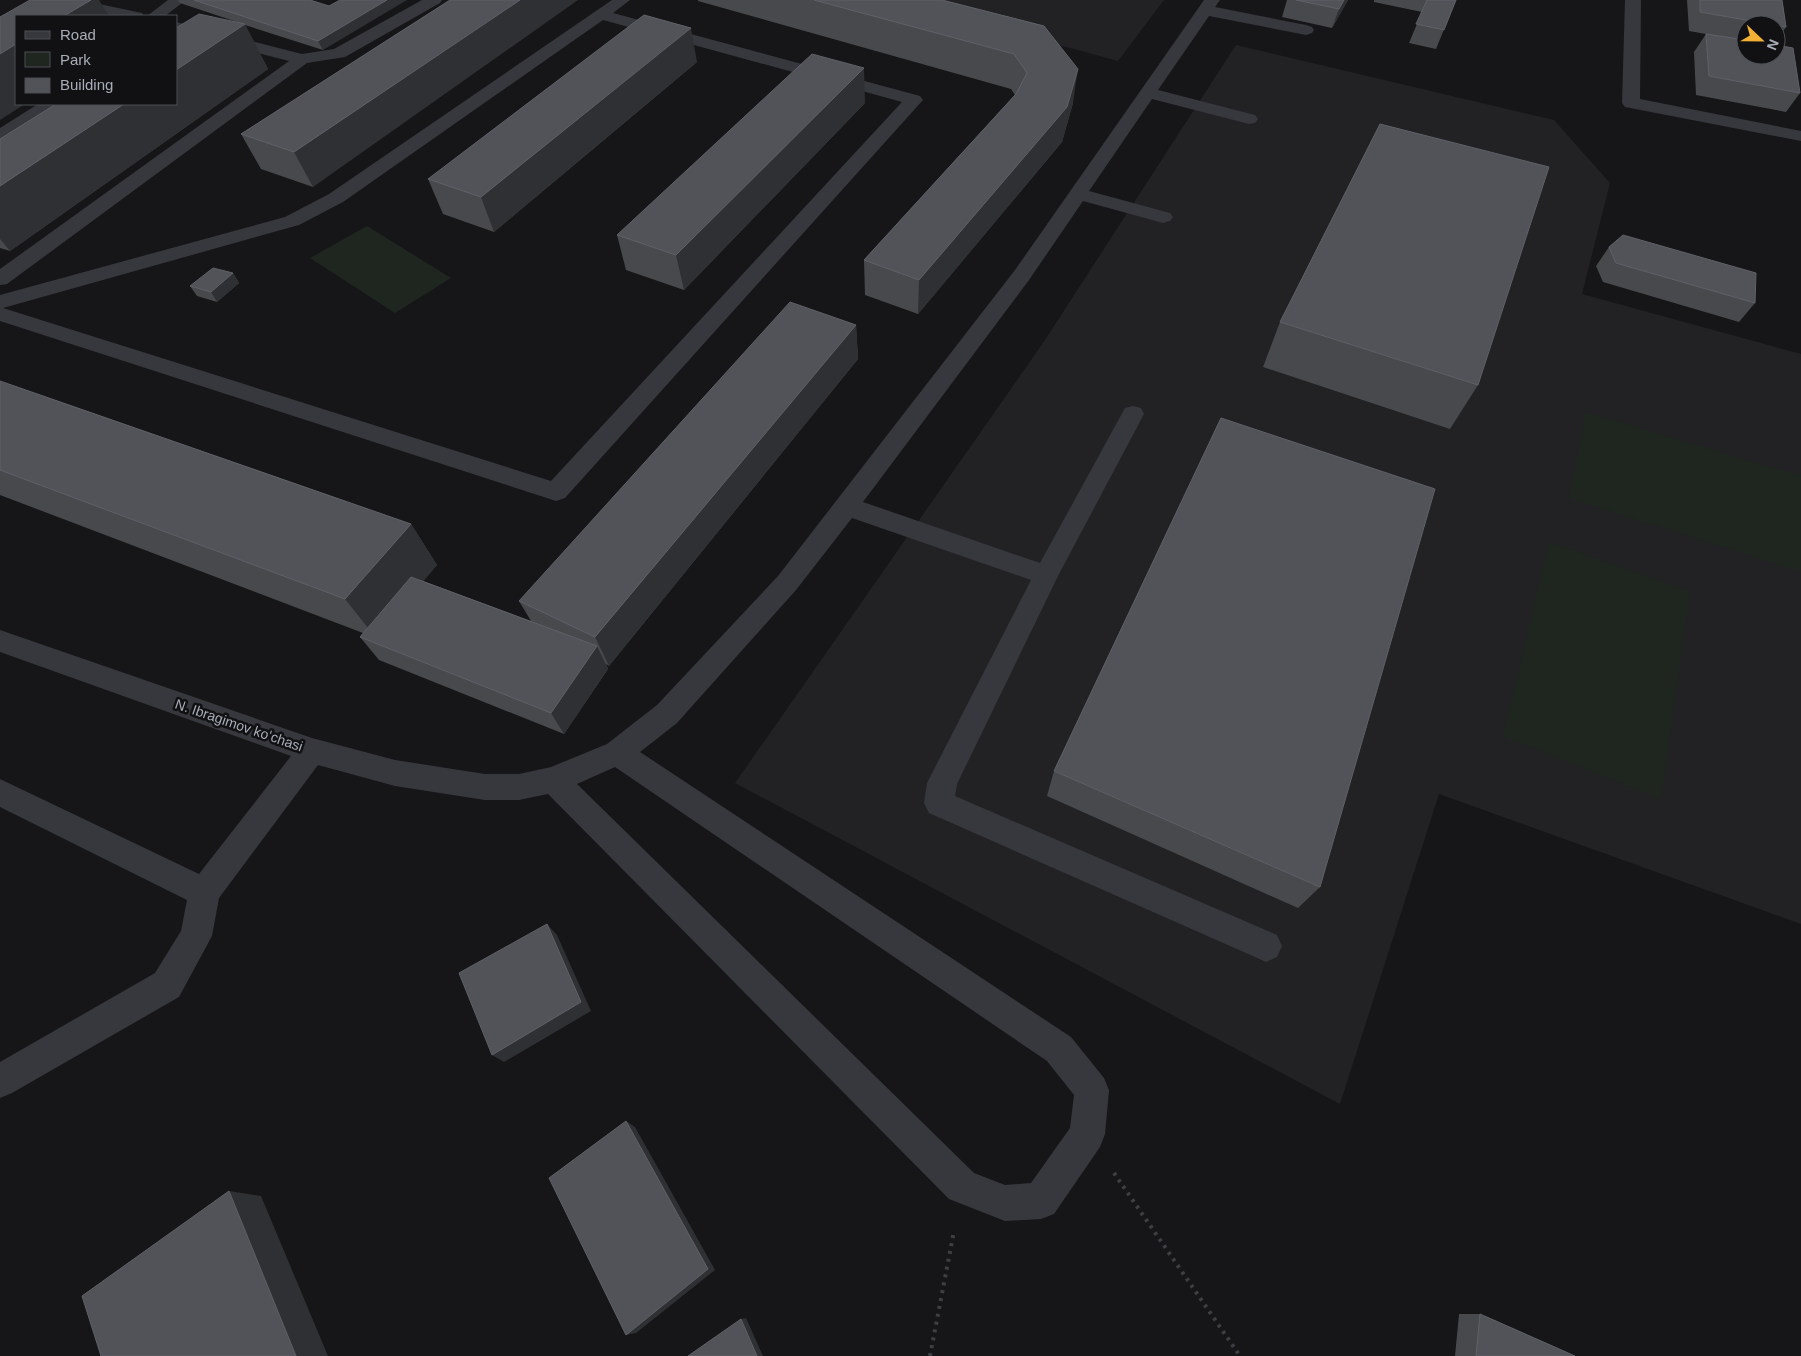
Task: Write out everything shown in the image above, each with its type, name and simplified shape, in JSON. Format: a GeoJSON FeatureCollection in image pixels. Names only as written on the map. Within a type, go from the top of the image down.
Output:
{"type":"FeatureCollection","features":[{"type":"Feature","properties":{"kind":"street"},"geometry":{"type":"LineString","coordinates":[[156,15],[178,0]]}},
{"type":"Feature","properties":{"kind":"street"},"geometry":{"type":"LineString","coordinates":[[178,27],[302,58],[339,53],[434,0]]}},
{"type":"Feature","properties":{"kind":"street"},"geometry":{"type":"LineString","coordinates":[[0,302],[292,221],[336,198],[622,0]]}},
{"type":"Feature","properties":{"kind":"street"},"geometry":{"type":"LineString","coordinates":[[1634,0],[1630,103],[1801,136]]}},
{"type":"Feature","properties":{"kind":"street"},"geometry":{"type":"LineString","coordinates":[[53,3],[130,15]]}},
{"type":"Feature","properties":{"kind":"street"},"geometry":{"type":"LineString","coordinates":[[1208,5],[1306,30]]}},
{"type":"Feature","properties":{"kind":"street","name":"N. Ibragimov koʻchasi"},"geometry":{"type":"LineString","coordinates":[[0,641],[312,751],[395,773],[485,787],[519,787],[553,780],[617,753],[667,714],[786,582],[1022,275],[1208,5]]}},
{"type":"Feature","properties":{"kind":"street"},"geometry":{"type":"LineString","coordinates":[[0,314],[556,492],[914,100],[602,15]]}},
{"type":"Feature","properties":{"kind":"street"},"geometry":{"type":"LineString","coordinates":[[0,279],[302,58]]}},
{"type":"Feature","properties":{"kind":"street"},"geometry":{"type":"LineString","coordinates":[[1148,93],[1250,119]]}},
{"type":"Feature","properties":{"kind":"street"},"geometry":{"type":"LineString","coordinates":[[0,136],[48,105]]}},
{"type":"Feature","properties":{"kind":"street"},"geometry":{"type":"LineString","coordinates":[[1078,194],[1162,217]]}},
{"type":"Feature","properties":{"kind":"street"},"geometry":{"type":"LineString","coordinates":[[1133,414],[1046,575],[942,784],[939,803],[1266,946]]}},
{"type":"Feature","properties":{"kind":"street"},"geometry":{"type":"LineString","coordinates":[[846,506],[1046,575]]}},
{"type":"Feature","properties":{"kind":"street"},"geometry":{"type":"LineString","coordinates":[[0,1081],[167,985],[196,936],[204,892],[312,751]]}},
{"type":"Feature","properties":{"kind":"street"},"geometry":{"type":"LineString","coordinates":[[553,780],[962,1186],[1005,1203],[1041,1201],[1087,1134],[1092,1090],[1059,1049],[617,753]]}},
{"type":"Feature","properties":{"kind":"street"},"geometry":{"type":"LineString","coordinates":[[0,792],[204,892]]}},
{"type":"Feature","properties":{"kind":"path"},"geometry":{"type":"LineString","coordinates":[[1087,1134],[1240,1356]]}},
{"type":"Feature","properties":{"kind":"path"},"geometry":{"type":"LineString","coordinates":[[930,1356],[962,1186]]}},
{"type":"Feature","properties":{"kind":"shaded area"},"geometry":{"type":"Polygon","coordinates":[[[894,0],[1164,0],[1118,61],[894,0]]]}},
{"type":"Feature","properties":{"kind":"shaded area"},"geometry":{"type":"Polygon","coordinates":[[[1236,45],[1554,120],[1610,183],[1582,294],[1801,354],[1801,924],[1439,794],[1340,1104],[735,783],[1043,343],[1236,45]]]}},
{"type":"Feature","properties":{"kind":"green space"},"geometry":{"type":"Polygon","coordinates":[[[367,226],[451,278],[395,313],[310,258],[367,226]]]}},
{"type":"Feature","properties":{"kind":"green space"},"geometry":{"type":"Polygon","coordinates":[[[1586,412],[1801,476],[1801,572],[1569,498],[1586,412]]]}},
{"type":"Feature","properties":{"kind":"green space"},"geometry":{"type":"Polygon","coordinates":[[[1549,542],[1690,591],[1661,799],[1503,736],[1549,542]]]}},
{"type":"Feature","properties":{"kind":"building"},"geometry":{"type":"Polygon","coordinates":[[[30,0],[91,0],[66,15],[15,15],[15,45],[0,54],[0,17],[30,0]]]}},
{"type":"Feature","properties":{"kind":"building"},"geometry":{"type":"Polygon","coordinates":[[[194,0],[310,0],[329,6],[340,0],[387,0],[318,41],[194,0]]]}},
{"type":"Feature","properties":{"kind":"building"},"geometry":{"type":"Polygon","coordinates":[[[450,0],[520,0],[294,152],[241,134],[450,0]]]}},
{"type":"Feature","properties":{"kind":"building"},"geometry":{"type":"Polygon","coordinates":[[[814,0],[942,0],[1044,26],[1078,69],[1067,107],[919,280],[864,260],[1016,94],[1027,73],[1014,54],[814,0]]]}},
{"type":"Feature","properties":{"kind":"building"},"geometry":{"type":"Polygon","coordinates":[[[1296,0],[1344,0],[1339,9],[1296,0]]]}},
{"type":"Feature","properties":{"kind":"building"},"geometry":{"type":"Polygon","coordinates":[[[1427,0],[1456,0],[1444,30],[1416,24],[1427,0]]]}},
{"type":"Feature","properties":{"kind":"building"},"geometry":{"type":"Polygon","coordinates":[[[1700,0],[1782,0],[1784,15],[1736,15],[1736,18],[1700,12],[1700,0]]]}},
{"type":"Feature","properties":{"kind":"building"},"geometry":{"type":"Polygon","coordinates":[[[199,14],[245,24],[178,69],[178,27],[199,14]]]}},
{"type":"Feature","properties":{"kind":"building"},"geometry":{"type":"Polygon","coordinates":[[[644,15],[691,28],[481,197],[428,179],[644,15]]]}},
{"type":"Feature","properties":{"kind":"building"},"geometry":{"type":"Polygon","coordinates":[[[1706,34],[1736,38],[1736,65],[1786,65],[1786,47],[1793,48],[1800,93],[1709,76],[1706,34]]]}},
{"type":"Feature","properties":{"kind":"building"},"geometry":{"type":"Polygon","coordinates":[[[812,54],[864,68],[676,255],[617,235],[812,54]]]}},
{"type":"Feature","properties":{"kind":"building"},"geometry":{"type":"Polygon","coordinates":[[[54,105],[122,105],[0,186],[0,139],[54,105]]]}},
{"type":"Feature","properties":{"kind":"building"},"geometry":{"type":"Polygon","coordinates":[[[1380,124],[1549,167],[1478,385],[1280,322],[1380,124]]]}},
{"type":"Feature","properties":{"kind":"building"},"geometry":{"type":"Polygon","coordinates":[[[1623,235],[1756,273],[1755,303],[1616,263],[1609,247],[1623,235]]]}},
{"type":"Feature","properties":{"kind":"building"},"geometry":{"type":"Polygon","coordinates":[[[213,268],[233,273],[211,292],[190,286],[213,268]]]}},
{"type":"Feature","properties":{"kind":"building"},"geometry":{"type":"Polygon","coordinates":[[[790,302],[856,325],[595,637],[519,601],[790,302]]]}},
{"type":"Feature","properties":{"kind":"building"},"geometry":{"type":"Polygon","coordinates":[[[0,381],[411,524],[345,599],[0,470],[0,381]]]}},
{"type":"Feature","properties":{"kind":"building"},"geometry":{"type":"Polygon","coordinates":[[[1221,418],[1435,489],[1320,887],[1054,771],[1221,418]]]}},
{"type":"Feature","properties":{"kind":"building"},"geometry":{"type":"Polygon","coordinates":[[[411,577],[597,646],[551,713],[360,637],[411,577]]]}},
{"type":"Feature","properties":{"kind":"building"},"geometry":{"type":"Polygon","coordinates":[[[547,924],[581,1002],[492,1055],[459,973],[547,924]]]}},
{"type":"Feature","properties":{"kind":"building"},"geometry":{"type":"Polygon","coordinates":[[[626,1121],[708,1269],[626,1335],[549,1178],[626,1121]]]}},
{"type":"Feature","properties":{"kind":"building"},"geometry":{"type":"Polygon","coordinates":[[[229,1191],[296,1356],[101,1356],[82,1296],[229,1191]]]}},
{"type":"Feature","properties":{"kind":"building"},"geometry":{"type":"Polygon","coordinates":[[[1480,1314],[1575,1356],[1476,1356],[1480,1314]]]}},
{"type":"Feature","properties":{"kind":"building"},"geometry":{"type":"Polygon","coordinates":[[[741,1319],[757,1356],[688,1356],[741,1319]]]}}]}
